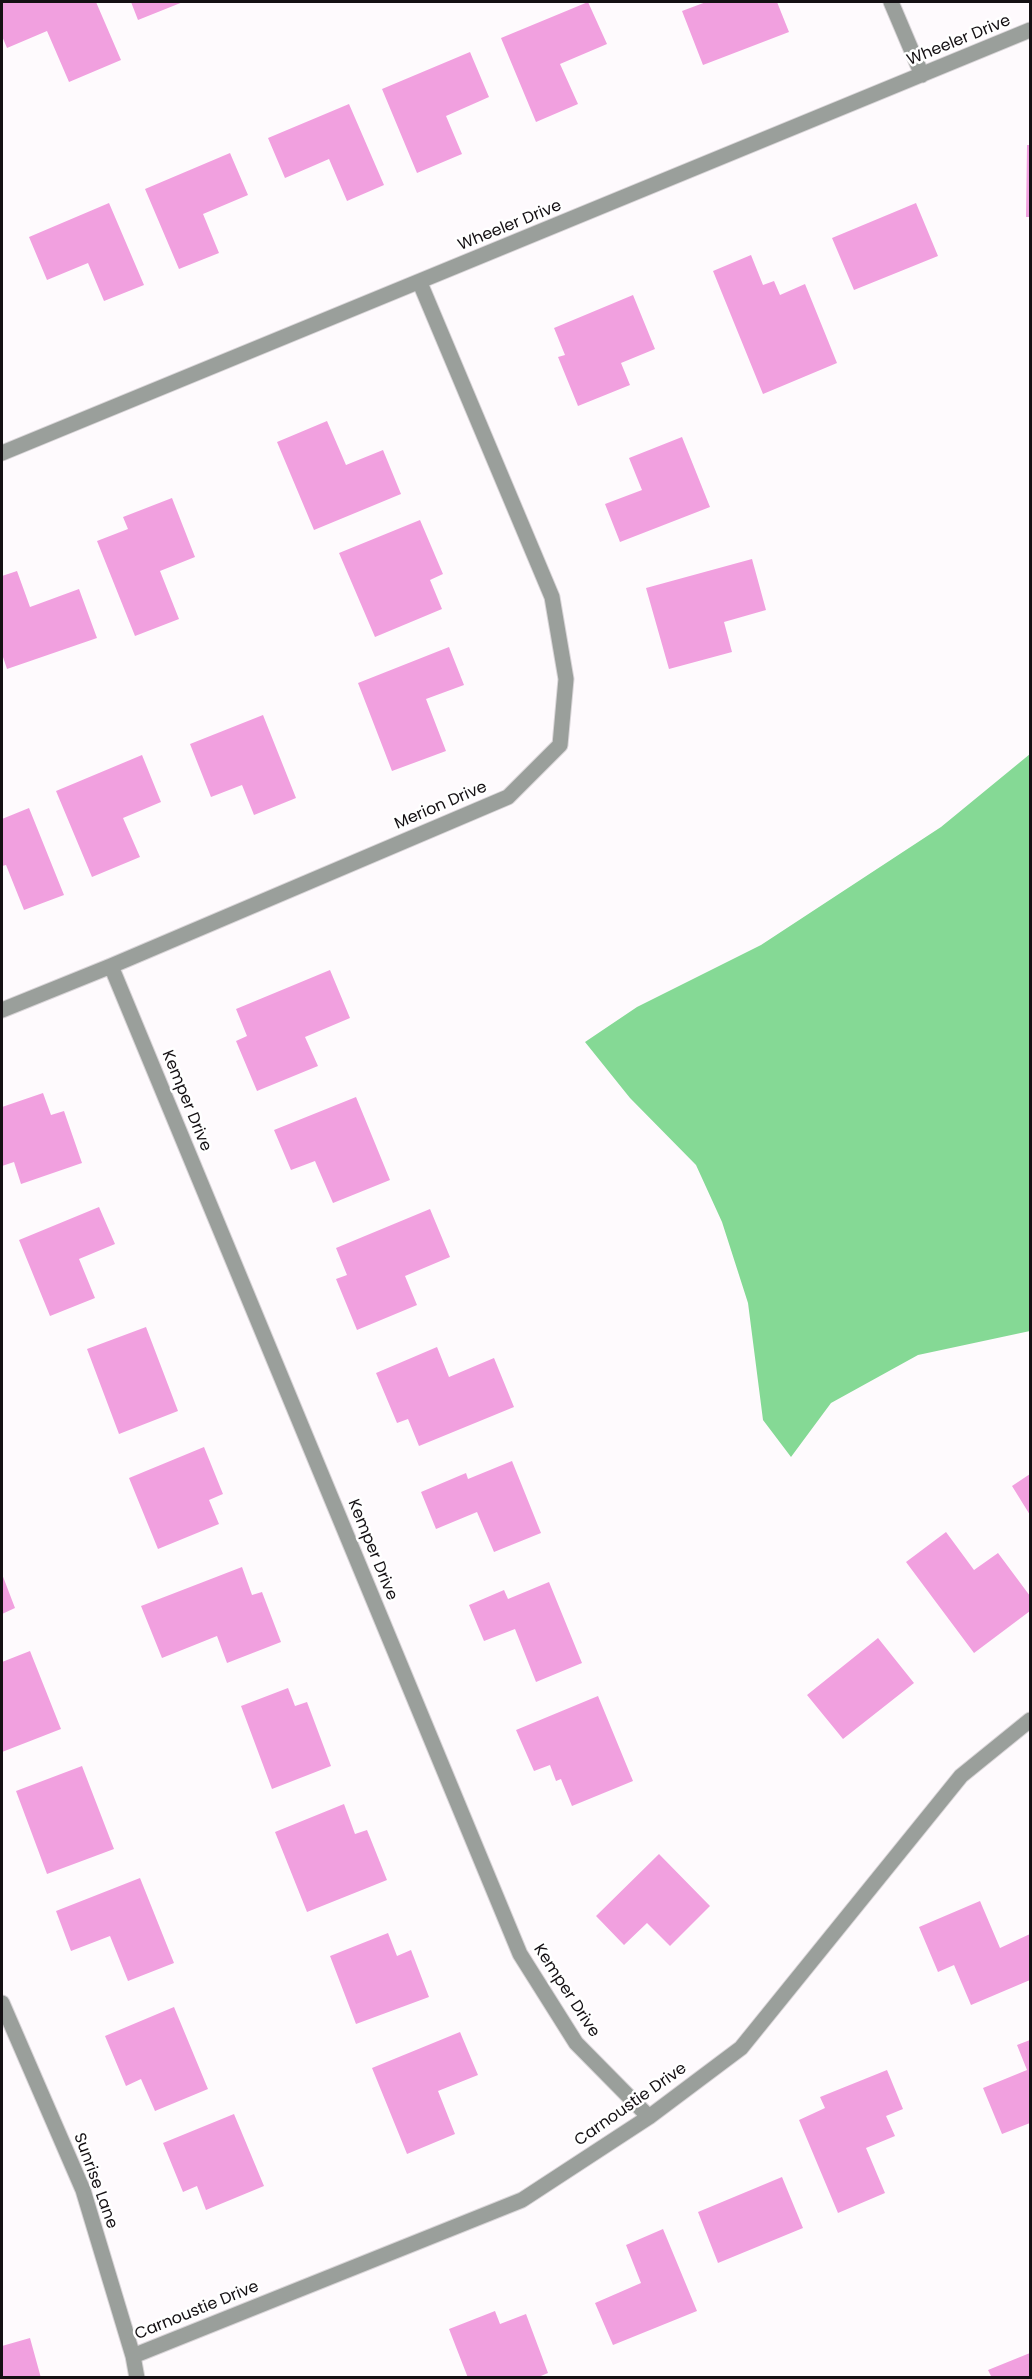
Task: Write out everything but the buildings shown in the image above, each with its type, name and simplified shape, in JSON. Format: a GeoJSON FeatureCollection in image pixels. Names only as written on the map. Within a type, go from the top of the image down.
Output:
{"type":"FeatureCollection","features":[{"type":"Feature","properties":{"kind":"street"},"geometry":{"type":"LineString","coordinates":[[891,2],[922,75]]}},
{"type":"Feature","properties":{"kind":"street","name":"Wheeler Drive"},"geometry":{"type":"LineString","coordinates":[[2,453],[420,283],[1030,30]]}},
{"type":"Feature","properties":{"kind":"street","name":"Merion Drive"},"geometry":{"type":"LineString","coordinates":[[2,1010],[508,797],[560,745],[566,679],[552,597],[420,283]]}},
{"type":"Feature","properties":{"kind":"street","name":"Kemper Drive"},"geometry":{"type":"LineString","coordinates":[[111,966],[520,1954],[576,2043],[649,2117]]}},
{"type":"Feature","properties":{"kind":"street","name":"Carnoustie Drive"},"geometry":{"type":"LineString","coordinates":[[133,2356],[522,2200],[649,2117],[741,2048],[961,1776],[1030,1720]]}},
{"type":"Feature","properties":{"kind":"street","name":"Sunrise Lane"},"geometry":{"type":"LineString","coordinates":[[2,2003],[83,2190],[133,2356],[137,2378]]}},
{"type":"Feature","properties":{"kind":"shaded area"},"geometry":{"type":"Polygon","coordinates":[[[1030,754],[1030,1331],[918,1355],[831,1403],[791,1457],[763,1420],[748,1303],[722,1222],[696,1165],[630,1098],[585,1042],[637,1007],[761,945],[941,827],[1030,754]]]}}]}
